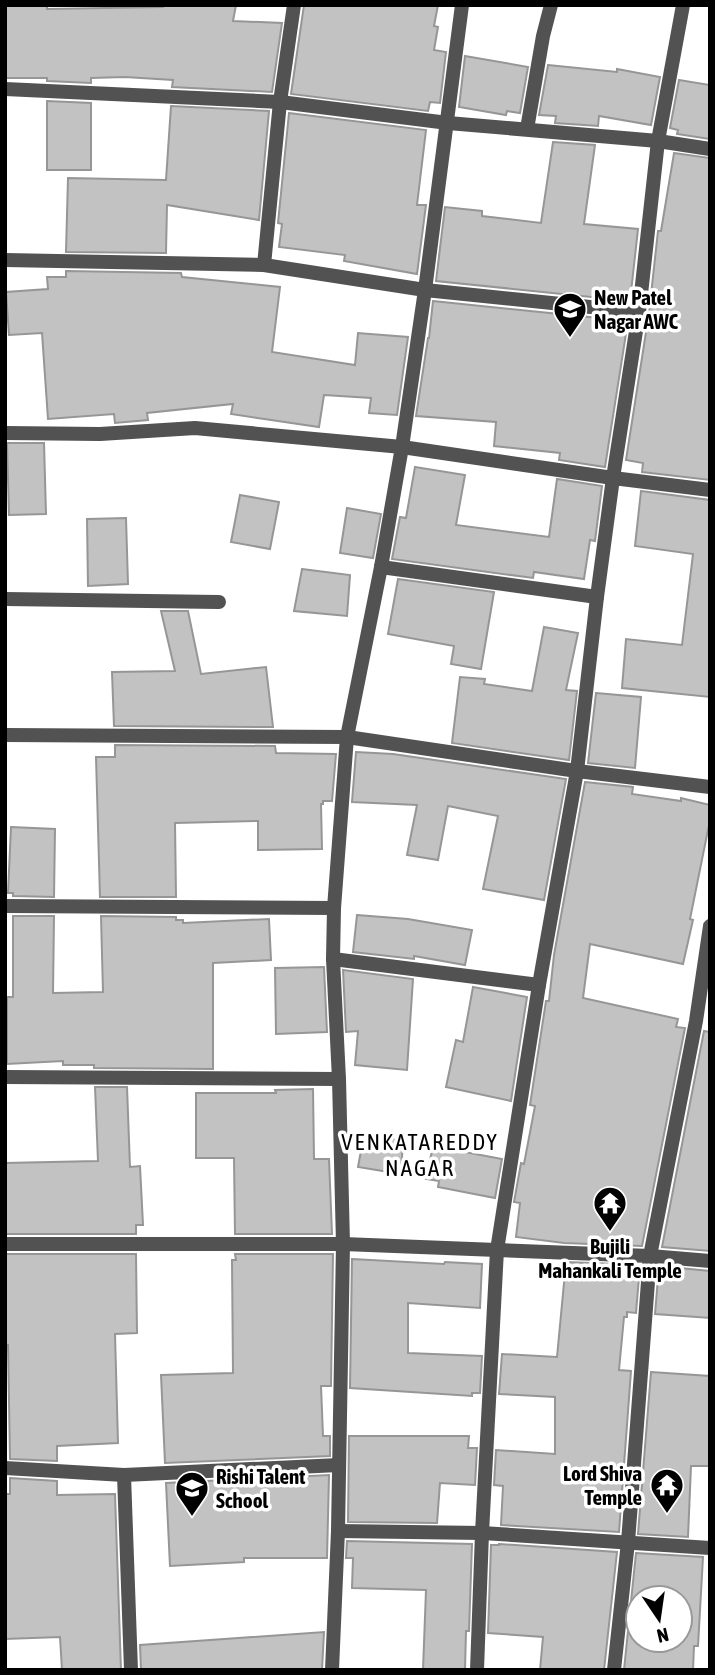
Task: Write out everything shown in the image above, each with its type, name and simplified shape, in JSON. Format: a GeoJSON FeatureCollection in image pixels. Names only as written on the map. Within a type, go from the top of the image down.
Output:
{"type":"FeatureCollection","features":[{"type":"Feature","properties":{"kind":"street"},"geometry":{"type":"LineString","coordinates":[[264,265],[280,102],[294,5]]}},
{"type":"Feature","properties":{"kind":"street"},"geometry":{"type":"LineString","coordinates":[[332,1670],[338,1531],[343,1244],[333,959],[334,908],[347,737],[402,447],[463,5]]}},
{"type":"Feature","properties":{"kind":"street"},"geometry":{"type":"LineString","coordinates":[[527,129],[551,5]]}},
{"type":"Feature","properties":{"kind":"street"},"geometry":{"type":"LineString","coordinates":[[477,1670],[497,1250],[539,985],[577,771],[613,478],[639,312],[658,141],[683,5]]}},
{"type":"Feature","properties":{"kind":"street"},"geometry":{"type":"LineString","coordinates":[[5,89],[280,102],[448,123],[658,141],[710,149]]}},
{"type":"Feature","properties":{"kind":"street"},"geometry":{"type":"LineString","coordinates":[[5,260],[264,265],[425,289],[639,312]]}},
{"type":"Feature","properties":{"kind":"street"},"geometry":{"type":"LineString","coordinates":[[5,433],[100,434],[195,428],[402,447],[710,490]]}},
{"type":"Feature","properties":{"kind":"street"},"geometry":{"type":"LineString","coordinates":[[381,567],[597,597]]}},
{"type":"Feature","properties":{"kind":"street"},"geometry":{"type":"LineString","coordinates":[[5,599],[219,602]]}},
{"type":"Feature","properties":{"kind":"street"},"geometry":{"type":"LineString","coordinates":[[5,735],[347,737],[577,771],[710,787]]}},
{"type":"Feature","properties":{"kind":"street"},"geometry":{"type":"LineString","coordinates":[[5,906],[334,908]]}},
{"type":"Feature","properties":{"kind":"street"},"geometry":{"type":"LineString","coordinates":[[614,1670],[628,1542],[650,1256],[703,1022],[710,926]]}},
{"type":"Feature","properties":{"kind":"street"},"geometry":{"type":"LineString","coordinates":[[333,959],[539,985]]}},
{"type":"Feature","properties":{"kind":"street"},"geometry":{"type":"LineString","coordinates":[[5,1076],[339,1079]]}},
{"type":"Feature","properties":{"kind":"street"},"geometry":{"type":"LineString","coordinates":[[5,1244],[343,1244],[650,1256],[710,1261]]}},
{"type":"Feature","properties":{"kind":"street"},"geometry":{"type":"LineString","coordinates":[[5,1468],[124,1475],[339,1465]]}},
{"type":"Feature","properties":{"kind":"street"},"geometry":{"type":"LineString","coordinates":[[124,1475],[131,1670]]}},
{"type":"Feature","properties":{"kind":"street"},"geometry":{"type":"LineString","coordinates":[[338,1531],[482,1533],[710,1548]]}},
{"type":"Feature","properties":{"kind":"building"},"geometry":{"type":"Polygon","coordinates":[[[236,5],[233,21],[282,23],[272,92],[172,87],[173,80],[125,77],[91,78],[91,83],[47,81],[47,78],[5,78],[5,6],[47,6],[47,9],[236,5]]]}},
{"type":"Feature","properties":{"kind":"building"},"geometry":{"type":"Polygon","coordinates":[[[304,5],[438,5],[434,26],[438,27],[434,50],[446,52],[440,103],[430,102],[428,111],[291,94],[304,5]]]}},
{"type":"Feature","properties":{"kind":"building"},"geometry":{"type":"Polygon","coordinates":[[[465,56],[528,67],[520,113],[507,111],[506,115],[459,107],[465,56]]]}},
{"type":"Feature","properties":{"kind":"building"},"geometry":{"type":"Polygon","coordinates":[[[548,65],[617,72],[617,69],[660,77],[651,125],[599,116],[598,126],[555,123],[556,116],[539,115],[548,65]]]}},
{"type":"Feature","properties":{"kind":"building"},"geometry":{"type":"Polygon","coordinates":[[[679,80],[710,85],[710,139],[677,134],[678,130],[670,128],[679,80]]]}},
{"type":"Feature","properties":{"kind":"building"},"geometry":{"type":"Polygon","coordinates":[[[47,101],[91,103],[91,170],[47,170],[47,101]]]}},
{"type":"Feature","properties":{"kind":"building"},"geometry":{"type":"Polygon","coordinates":[[[171,106],[269,111],[259,220],[167,205],[166,253],[66,252],[68,178],[166,180],[171,106]]]}},
{"type":"Feature","properties":{"kind":"building"},"geometry":{"type":"Polygon","coordinates":[[[289,113],[426,130],[417,205],[426,205],[417,274],[344,261],[345,255],[279,247],[282,224],[278,223],[289,113]]]}},
{"type":"Feature","properties":{"kind":"building"},"geometry":{"type":"Polygon","coordinates":[[[553,142],[595,145],[584,224],[638,229],[630,301],[436,281],[445,207],[482,211],[482,216],[541,223],[553,142]]]}},
{"type":"Feature","properties":{"kind":"building"},"geometry":{"type":"Polygon","coordinates":[[[674,153],[710,158],[710,480],[642,472],[643,463],[626,460],[649,313],[658,231],[661,231],[674,153]]]}},
{"type":"Feature","properties":{"kind":"building"},"geometry":{"type":"Polygon","coordinates":[[[66,271],[181,273],[182,277],[280,287],[272,352],[355,365],[358,333],[408,337],[397,415],[369,413],[371,398],[324,395],[319,427],[231,414],[233,404],[147,413],[148,420],[115,423],[114,414],[48,419],[42,333],[9,335],[6,292],[48,289],[47,277],[66,277],[66,271]]]}},
{"type":"Feature","properties":{"kind":"building"},"geometry":{"type":"Polygon","coordinates":[[[433,301],[628,321],[605,467],[559,460],[560,453],[494,446],[496,422],[416,416],[433,301]]]}},
{"type":"Feature","properties":{"kind":"building"},"geometry":{"type":"Polygon","coordinates":[[[7,443],[44,443],[46,514],[9,515],[7,443]]]}},
{"type":"Feature","properties":{"kind":"building"},"geometry":{"type":"Polygon","coordinates":[[[415,467],[465,475],[456,525],[549,537],[557,479],[602,486],[595,541],[590,540],[584,579],[534,572],[533,578],[392,559],[400,517],[406,518],[415,467]]]}},
{"type":"Feature","properties":{"kind":"building"},"geometry":{"type":"Polygon","coordinates":[[[641,491],[710,500],[710,697],[622,688],[626,639],[682,645],[693,554],[635,546],[641,491]]]}},
{"type":"Feature","properties":{"kind":"building"},"geometry":{"type":"Polygon","coordinates":[[[240,495],[279,502],[270,549],[231,542],[240,495]]]}},
{"type":"Feature","properties":{"kind":"building"},"geometry":{"type":"Polygon","coordinates":[[[347,508],[381,514],[373,558],[340,553],[347,508]]]}},
{"type":"Feature","properties":{"kind":"building"},"geometry":{"type":"Polygon","coordinates":[[[126,518],[128,584],[88,586],[87,519],[126,518]]]}},
{"type":"Feature","properties":{"kind":"building"},"geometry":{"type":"Polygon","coordinates":[[[302,569],[350,575],[347,616],[294,611],[302,569]]]}},
{"type":"Feature","properties":{"kind":"building"},"geometry":{"type":"Polygon","coordinates":[[[398,579],[494,592],[481,669],[451,664],[454,646],[388,634],[398,579]]]}},
{"type":"Feature","properties":{"kind":"building"},"geometry":{"type":"Polygon","coordinates":[[[161,611],[188,611],[201,674],[266,667],[273,727],[114,726],[112,672],[175,671],[161,611]]]}},
{"type":"Feature","properties":{"kind":"building"},"geometry":{"type":"Polygon","coordinates":[[[544,627],[578,633],[566,690],[577,691],[569,760],[452,743],[460,677],[485,679],[484,684],[532,691],[544,627]]]}},
{"type":"Feature","properties":{"kind":"building"},"geometry":{"type":"Polygon","coordinates":[[[596,693],[641,697],[635,768],[588,763],[596,693]]]}},
{"type":"Feature","properties":{"kind":"building"},"geometry":{"type":"Polygon","coordinates":[[[115,745],[275,746],[276,753],[336,754],[332,801],[323,801],[321,804],[322,849],[258,850],[258,821],[175,823],[176,897],[100,897],[96,757],[115,757],[115,745]]]}},
{"type":"Feature","properties":{"kind":"building"},"geometry":{"type":"Polygon","coordinates":[[[356,752],[393,754],[566,779],[544,900],[483,889],[498,816],[448,806],[438,860],[407,855],[417,805],[352,802],[356,752]]]}},
{"type":"Feature","properties":{"kind":"building"},"geometry":{"type":"Polygon","coordinates":[[[585,782],[633,787],[632,794],[681,801],[681,798],[710,805],[710,820],[683,964],[590,944],[583,998],[678,1019],[676,1027],[685,1028],[642,1246],[564,1243],[516,1237],[520,1203],[514,1202],[535,1106],[530,1105],[546,1001],[549,1001],[554,955],[585,782]]]}},
{"type":"Feature","properties":{"kind":"building"},"geometry":{"type":"Polygon","coordinates":[[[11,827],[55,829],[54,897],[13,896],[13,893],[8,893],[11,827]]]}},
{"type":"Feature","properties":{"kind":"building"},"geometry":{"type":"Polygon","coordinates":[[[357,915],[408,919],[472,930],[465,965],[414,956],[414,959],[353,952],[357,915]]]}},
{"type":"Feature","properties":{"kind":"building"},"geometry":{"type":"Polygon","coordinates":[[[13,916],[54,916],[53,993],[103,992],[101,916],[176,917],[176,920],[183,920],[183,923],[269,919],[271,960],[213,963],[213,1069],[94,1068],[94,1065],[63,1065],[63,1061],[7,1064],[7,997],[13,997],[13,916]]]}},
{"type":"Feature","properties":{"kind":"building"},"geometry":{"type":"Polygon","coordinates":[[[324,967],[327,1032],[276,1034],[275,968],[324,967]]]}},
{"type":"Feature","properties":{"kind":"building"},"geometry":{"type":"Polygon","coordinates":[[[343,970],[413,979],[407,1070],[355,1065],[358,1031],[346,1032],[343,970]]]}},
{"type":"Feature","properties":{"kind":"building"},"geometry":{"type":"Polygon","coordinates":[[[473,987],[527,997],[511,1101],[446,1087],[456,1040],[463,1042],[473,987]]]}},
{"type":"Feature","properties":{"kind":"building"},"geometry":{"type":"Polygon","coordinates":[[[704,1031],[710,1032],[710,1251],[662,1247],[704,1031]]]}},
{"type":"Feature","properties":{"kind":"building"},"geometry":{"type":"Polygon","coordinates":[[[95,1087],[127,1087],[130,1167],[140,1166],[143,1225],[136,1225],[136,1234],[5,1234],[5,1163],[98,1161],[95,1087]]]}},
{"type":"Feature","properties":{"kind":"building"},"geometry":{"type":"Polygon","coordinates":[[[313,1089],[314,1159],[329,1159],[332,1234],[235,1234],[234,1158],[196,1158],[196,1093],[276,1093],[275,1090],[313,1089]]]}},
{"type":"Feature","properties":{"kind":"building"},"geometry":{"type":"Polygon","coordinates":[[[364,1134],[403,1141],[401,1174],[358,1167],[364,1134]]]}},
{"type":"Feature","properties":{"kind":"building"},"geometry":{"type":"Polygon","coordinates":[[[433,1146],[502,1159],[495,1198],[438,1187],[439,1181],[426,1179],[433,1146]]]}},
{"type":"Feature","properties":{"kind":"building"},"geometry":{"type":"Polygon","coordinates":[[[5,1254],[136,1254],[137,1333],[115,1334],[118,1443],[57,1446],[57,1461],[10,1459],[8,1345],[5,1345],[5,1254]]]}},
{"type":"Feature","properties":{"kind":"building"},"geometry":{"type":"Polygon","coordinates":[[[235,1254],[333,1254],[331,1386],[321,1386],[323,1436],[330,1436],[330,1456],[165,1463],[161,1375],[233,1373],[232,1260],[236,1260],[235,1254]]]}},
{"type":"Feature","properties":{"kind":"building"},"geometry":{"type":"Polygon","coordinates":[[[352,1259],[482,1264],[480,1308],[408,1303],[408,1353],[482,1356],[480,1393],[472,1393],[472,1396],[350,1388],[352,1259]]]}},
{"type":"Feature","properties":{"kind":"building"},"geometry":{"type":"Polygon","coordinates":[[[566,1262],[640,1265],[636,1313],[627,1312],[627,1317],[624,1317],[619,1370],[631,1371],[619,1532],[501,1525],[503,1486],[494,1485],[496,1450],[555,1454],[555,1397],[499,1394],[502,1354],[557,1357],[566,1262]]]}},
{"type":"Feature","properties":{"kind":"building"},"geometry":{"type":"Polygon","coordinates":[[[659,1266],[710,1271],[710,1318],[655,1314],[659,1266]]]}},
{"type":"Feature","properties":{"kind":"building"},"geometry":{"type":"Polygon","coordinates":[[[651,1372],[710,1376],[709,1466],[691,1466],[688,1537],[638,1534],[651,1372]]]}},
{"type":"Feature","properties":{"kind":"building"},"geometry":{"type":"Polygon","coordinates":[[[349,1436],[469,1436],[468,1448],[477,1448],[475,1485],[440,1483],[437,1523],[348,1522],[349,1436]]]}},
{"type":"Feature","properties":{"kind":"building"},"geometry":{"type":"Polygon","coordinates":[[[329,1475],[327,1558],[244,1558],[244,1562],[170,1566],[166,1483],[329,1475]]]}},
{"type":"Feature","properties":{"kind":"building"},"geometry":{"type":"Polygon","coordinates":[[[10,1478],[57,1481],[57,1495],[115,1494],[121,1670],[62,1670],[60,1637],[5,1639],[5,1494],[10,1494],[10,1478]]]}},
{"type":"Feature","properties":{"kind":"building"},"geometry":{"type":"Polygon","coordinates":[[[347,1541],[472,1544],[465,1670],[423,1670],[426,1590],[352,1588],[353,1558],[346,1558],[347,1541]]]}},
{"type":"Feature","properties":{"kind":"building"},"geometry":{"type":"Polygon","coordinates":[[[491,1545],[617,1552],[604,1670],[540,1670],[543,1637],[488,1633],[491,1545]]]}},
{"type":"Feature","properties":{"kind":"building"},"geometry":{"type":"Polygon","coordinates":[[[636,1553],[703,1557],[698,1646],[694,1646],[694,1584],[633,1584],[636,1553]]]}},
{"type":"Feature","properties":{"kind":"building"},"geometry":{"type":"Polygon","coordinates":[[[324,1632],[322,1670],[141,1670],[140,1645],[324,1632]]]}},
{"type":"Feature","properties":{"kind":"building"},"geometry":{"type":"Polygon","coordinates":[[[626,1654],[694,1654],[693,1670],[624,1670],[626,1654]]]}},
{"type":"Feature","properties":{"kind":"place","name":"New Patel Nagar AWC"},"geometry":{"type":"Point","coordinates":[570,339]}},
{"type":"Feature","properties":{"kind":"place","name":"Bujili Mahankali Temple"},"geometry":{"type":"Point","coordinates":[610,1233]}},
{"type":"Feature","properties":{"kind":"place","name":"Lord Shiva Temple"},"geometry":{"type":"Point","coordinates":[667,1515]}},
{"type":"Feature","properties":{"kind":"place","name":"Rishi Talent School"},"geometry":{"type":"Point","coordinates":[192,1518]}},
{"type":"Feature","properties":{"kind":"district","name":"VENKATAREDDY NAGAR"},"geometry":{"type":"Point","coordinates":[420,1155]}}]}
